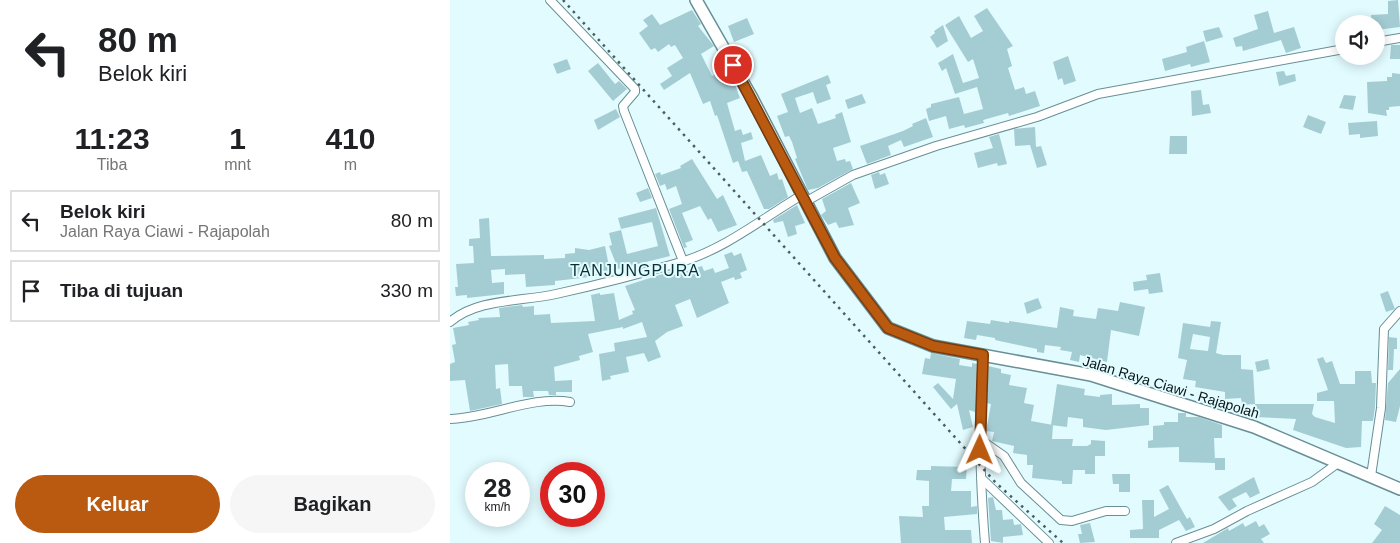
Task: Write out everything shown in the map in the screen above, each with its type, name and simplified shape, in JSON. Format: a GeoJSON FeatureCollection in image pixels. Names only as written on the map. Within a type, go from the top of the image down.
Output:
{"type":"FeatureCollection","features":[{"type":"Feature","properties":{"kind":"highway","name":"Jalan Raya Ciawi - Rajapolah"},"geometry":{"type":"LineString","coordinates":[[696,0],[752,98],[835,258],[888,328],[933,346],[1091,375],[1254,428],[1400,489]]}},
{"type":"Feature","properties":{"kind":"street"},"geometry":{"type":"LineString","coordinates":[[550,0],[635,89],[635,92],[623,106],[624,111],[683,261]]}},
{"type":"Feature","properties":{"kind":"street"},"geometry":{"type":"LineString","coordinates":[[1385,40],[1400,38]]}},
{"type":"Feature","properties":{"kind":"street"},"geometry":{"type":"LineString","coordinates":[[450,322],[468,311],[506,301],[554,295],[683,261],[736,236],[803,199],[853,175],[936,146],[1037,117],[1098,94],[1335,51]]}},
{"type":"Feature","properties":{"kind":"street"},"geometry":{"type":"LineString","coordinates":[[1371,476],[1381,408],[1384,329],[1400,311]]}},
{"type":"Feature","properties":{"kind":"street"},"geometry":{"type":"LineString","coordinates":[[983,355],[981,478],[986,543]]}},
{"type":"Feature","properties":{"kind":"street"},"geometry":{"type":"LineString","coordinates":[[450,419],[475,416],[548,401],[570,402]]}},
{"type":"Feature","properties":{"kind":"street"},"geometry":{"type":"LineString","coordinates":[[981,440],[1004,456],[1021,482],[1060,520],[1072,522],[1106,510],[1125,511]]}},
{"type":"Feature","properties":{"kind":"street"},"geometry":{"type":"LineString","coordinates":[[1176,543],[1214,529],[1247,511],[1312,482],[1323,476],[1338,462]]}},
{"type":"Feature","properties":{"kind":"street"},"geometry":{"type":"LineString","coordinates":[[981,478],[1049,543]]}},
{"type":"Feature","properties":{"kind":"building"},"geometry":{"type":"Polygon","coordinates":[[[1398,0],[1400,27],[1385,29],[1385,15],[1371,15],[1388,14],[1388,1],[1398,0]]]}},
{"type":"Feature","properties":{"kind":"building"},"geometry":{"type":"Polygon","coordinates":[[[987,8],[1013,46],[1007,49],[1012,66],[1008,68],[1015,90],[1024,87],[1026,94],[1035,91],[1040,106],[1009,116],[1008,113],[983,120],[984,123],[965,128],[964,125],[949,129],[946,116],[929,121],[926,109],[931,107],[931,104],[959,97],[964,114],[983,109],[977,87],[955,94],[946,68],[942,71],[938,63],[953,54],[963,83],[979,78],[973,59],[968,62],[945,25],[959,16],[971,38],[983,31],[974,16],[987,8]]]}},
{"type":"Feature","properties":{"kind":"building"},"geometry":{"type":"Polygon","coordinates":[[[692,10],[701,24],[698,26],[714,46],[701,54],[712,76],[723,71],[727,81],[733,79],[740,98],[727,103],[735,131],[741,129],[743,135],[751,132],[753,139],[741,143],[745,161],[761,155],[770,176],[777,173],[779,180],[782,179],[788,197],[769,209],[764,209],[747,171],[742,172],[738,161],[733,163],[717,115],[715,116],[710,101],[703,104],[690,73],[664,90],[660,84],[672,76],[667,68],[683,58],[675,45],[671,47],[669,44],[658,52],[655,48],[651,50],[639,33],[648,26],[643,20],[652,14],[660,25],[692,10]]]}},
{"type":"Feature","properties":{"kind":"building"},"geometry":{"type":"Polygon","coordinates":[[[1268,11],[1274,33],[1294,27],[1301,48],[1286,53],[1281,40],[1243,51],[1242,46],[1236,47],[1233,38],[1258,29],[1254,15],[1268,11]]]}},
{"type":"Feature","properties":{"kind":"building"},"geometry":{"type":"Polygon","coordinates":[[[747,18],[754,34],[734,42],[728,26],[747,18]]]}},
{"type":"Feature","properties":{"kind":"building"},"geometry":{"type":"Polygon","coordinates":[[[943,25],[948,41],[937,48],[930,37],[935,33],[934,31],[943,25]]]}},
{"type":"Feature","properties":{"kind":"building"},"geometry":{"type":"Polygon","coordinates":[[[1219,27],[1223,37],[1206,42],[1203,31],[1219,27]]]}},
{"type":"Feature","properties":{"kind":"building"},"geometry":{"type":"Polygon","coordinates":[[[1204,41],[1210,62],[1191,67],[1190,64],[1165,71],[1162,59],[1187,52],[1186,47],[1204,41]]]}},
{"type":"Feature","properties":{"kind":"building"},"geometry":{"type":"Polygon","coordinates":[[[1391,45],[1400,45],[1400,59],[1390,59],[1391,45]]]}},
{"type":"Feature","properties":{"kind":"building"},"geometry":{"type":"Polygon","coordinates":[[[1068,56],[1076,81],[1064,85],[1062,78],[1058,80],[1053,62],[1068,56]]]}},
{"type":"Feature","properties":{"kind":"building"},"geometry":{"type":"Polygon","coordinates":[[[567,59],[571,69],[557,74],[553,64],[567,59]]]}},
{"type":"Feature","properties":{"kind":"building"},"geometry":{"type":"Polygon","coordinates":[[[598,63],[615,84],[619,81],[627,89],[613,101],[588,71],[598,63]]]}},
{"type":"Feature","properties":{"kind":"building"},"geometry":{"type":"Polygon","coordinates":[[[1284,71],[1286,76],[1295,74],[1296,81],[1279,86],[1276,72],[1284,71]]]}},
{"type":"Feature","properties":{"kind":"building"},"geometry":{"type":"Polygon","coordinates":[[[1392,73],[1400,74],[1400,106],[1389,107],[1389,110],[1386,110],[1387,116],[1368,113],[1367,82],[1387,81],[1387,77],[1392,77],[1392,73]]]}},
{"type":"Feature","properties":{"kind":"building"},"geometry":{"type":"Polygon","coordinates":[[[828,75],[831,83],[826,85],[831,99],[817,104],[813,92],[795,98],[800,113],[812,108],[818,124],[836,118],[835,115],[842,112],[851,142],[833,148],[837,161],[845,159],[846,162],[850,161],[853,169],[818,188],[808,190],[795,159],[797,158],[792,142],[789,136],[785,137],[777,116],[788,112],[781,94],[828,75]]]}},
{"type":"Feature","properties":{"kind":"building"},"geometry":{"type":"Polygon","coordinates":[[[1201,90],[1203,105],[1209,104],[1211,113],[1192,116],[1191,91],[1201,90]]]}},
{"type":"Feature","properties":{"kind":"building"},"geometry":{"type":"Polygon","coordinates":[[[862,94],[866,103],[848,109],[845,100],[862,94]]]}},
{"type":"Feature","properties":{"kind":"building"},"geometry":{"type":"Polygon","coordinates":[[[1344,95],[1356,96],[1353,110],[1339,108],[1344,95]]]}},
{"type":"Feature","properties":{"kind":"building"},"geometry":{"type":"Polygon","coordinates":[[[616,109],[620,117],[598,130],[594,120],[616,109]]]}},
{"type":"Feature","properties":{"kind":"building"},"geometry":{"type":"Polygon","coordinates":[[[1308,115],[1326,122],[1321,134],[1303,127],[1308,115]]]}},
{"type":"Feature","properties":{"kind":"building"},"geometry":{"type":"Polygon","coordinates":[[[926,118],[933,137],[904,147],[901,140],[888,146],[891,155],[867,164],[860,146],[903,131],[913,126],[912,124],[926,118]]]}},
{"type":"Feature","properties":{"kind":"building"},"geometry":{"type":"Polygon","coordinates":[[[1377,121],[1378,136],[1360,138],[1360,134],[1349,135],[1348,123],[1377,121]]]}},
{"type":"Feature","properties":{"kind":"building"},"geometry":{"type":"Polygon","coordinates":[[[1035,127],[1036,147],[1041,146],[1047,165],[1037,168],[1030,145],[1015,146],[1014,129],[1035,127]]]}},
{"type":"Feature","properties":{"kind":"building"},"geometry":{"type":"Polygon","coordinates":[[[999,134],[1007,164],[998,166],[997,163],[978,168],[974,153],[993,148],[989,137],[999,134]]]}},
{"type":"Feature","properties":{"kind":"building"},"geometry":{"type":"Polygon","coordinates":[[[1170,136],[1187,136],[1187,154],[1169,154],[1170,136]]]}},
{"type":"Feature","properties":{"kind":"building"},"geometry":{"type":"Polygon","coordinates":[[[692,159],[717,199],[723,195],[737,225],[718,232],[711,218],[708,220],[700,206],[682,213],[693,240],[685,243],[687,247],[684,248],[669,209],[682,204],[676,186],[667,190],[665,184],[660,186],[655,174],[660,172],[661,175],[681,168],[680,166],[692,159]]]}},
{"type":"Feature","properties":{"kind":"building"},"geometry":{"type":"Polygon","coordinates":[[[879,172],[880,175],[885,173],[889,184],[875,189],[871,175],[879,172]]]}},
{"type":"Feature","properties":{"kind":"building"},"geometry":{"type":"Polygon","coordinates":[[[851,183],[860,203],[848,208],[854,225],[839,228],[836,222],[828,225],[821,215],[826,211],[822,199],[851,183]]]}},
{"type":"Feature","properties":{"kind":"building"},"geometry":{"type":"Polygon","coordinates":[[[648,188],[652,198],[640,202],[636,193],[648,188]]]}},
{"type":"Feature","properties":{"kind":"building"},"geometry":{"type":"Polygon","coordinates":[[[797,205],[805,223],[795,226],[797,234],[788,237],[783,221],[774,223],[773,220],[797,205]]]}},
{"type":"Feature","properties":{"kind":"building"},"geometry":{"type":"Polygon","coordinates":[[[656,208],[670,256],[618,269],[609,246],[612,245],[609,233],[621,230],[627,254],[658,246],[652,222],[621,229],[618,218],[656,208]]]}},
{"type":"Feature","properties":{"kind":"building"},"geometry":{"type":"Polygon","coordinates":[[[489,218],[491,256],[544,255],[544,259],[565,258],[565,254],[575,253],[575,248],[589,250],[605,246],[610,271],[590,277],[555,281],[555,285],[526,287],[525,274],[505,275],[505,269],[491,270],[492,283],[504,282],[504,294],[467,298],[467,295],[456,296],[455,287],[458,287],[456,264],[474,263],[473,246],[469,246],[469,239],[480,238],[479,219],[489,218]]]}},
{"type":"Feature","properties":{"kind":"building"},"geometry":{"type":"Polygon","coordinates":[[[732,252],[734,256],[741,253],[747,270],[740,273],[742,278],[735,280],[734,277],[721,282],[729,303],[697,318],[690,299],[675,305],[683,326],[667,332],[655,341],[661,357],[648,362],[644,353],[626,357],[629,372],[610,376],[611,379],[602,381],[599,354],[615,351],[614,343],[647,337],[642,322],[623,329],[623,327],[588,334],[593,352],[579,356],[580,360],[554,367],[555,381],[572,380],[572,392],[556,392],[556,395],[549,395],[548,391],[533,391],[534,397],[523,397],[522,386],[509,386],[508,364],[495,365],[496,389],[500,388],[502,404],[470,411],[465,380],[450,381],[450,364],[455,362],[452,345],[456,344],[453,328],[469,325],[468,322],[479,320],[478,318],[500,317],[499,308],[522,305],[523,307],[534,306],[534,315],[550,314],[551,323],[595,321],[591,295],[600,293],[600,295],[614,293],[619,320],[633,314],[632,311],[635,310],[625,286],[678,269],[679,272],[702,266],[704,271],[713,268],[715,273],[729,268],[724,255],[732,252]]]}},
{"type":"Feature","properties":{"kind":"building"},"geometry":{"type":"Polygon","coordinates":[[[1160,273],[1163,292],[1149,294],[1148,289],[1134,291],[1133,282],[1147,280],[1146,275],[1160,273]]]}},
{"type":"Feature","properties":{"kind":"building"},"geometry":{"type":"Polygon","coordinates":[[[1388,291],[1395,309],[1386,312],[1380,294],[1388,291]]]}},
{"type":"Feature","properties":{"kind":"building"},"geometry":{"type":"Polygon","coordinates":[[[1038,298],[1042,308],[1027,314],[1024,303],[1038,298]]]}},
{"type":"Feature","properties":{"kind":"building"},"geometry":{"type":"Polygon","coordinates":[[[1120,302],[1145,307],[1139,336],[1111,330],[1107,362],[1080,355],[1079,362],[1070,360],[1072,352],[1060,350],[1061,347],[1045,345],[1044,353],[1037,352],[1037,349],[995,340],[995,338],[977,335],[976,340],[964,338],[967,321],[990,324],[991,320],[1009,323],[1009,321],[1057,328],[1060,307],[1074,310],[1073,316],[1096,319],[1098,308],[1118,311],[1120,302]]]}},
{"type":"Feature","properties":{"kind":"building"},"geometry":{"type":"Polygon","coordinates":[[[1211,321],[1221,322],[1216,353],[1241,355],[1241,369],[1253,370],[1255,404],[1242,405],[1241,398],[1225,399],[1225,392],[1195,387],[1196,381],[1183,379],[1187,360],[1178,358],[1183,323],[1210,327],[1211,321]],[[1193,334],[1190,349],[1208,351],[1210,337],[1193,334]]]}},
{"type":"Feature","properties":{"kind":"building"},"geometry":{"type":"Polygon","coordinates":[[[1389,337],[1397,338],[1397,349],[1394,349],[1393,370],[1388,370],[1389,337]]]}},
{"type":"Feature","properties":{"kind":"building"},"geometry":{"type":"Polygon","coordinates":[[[931,353],[960,359],[959,365],[972,367],[972,363],[977,364],[975,412],[969,410],[973,427],[963,430],[957,404],[951,409],[933,387],[938,383],[953,399],[956,379],[922,374],[925,358],[930,359],[931,353]]]}},
{"type":"Feature","properties":{"kind":"building"},"geometry":{"type":"Polygon","coordinates":[[[1323,357],[1326,363],[1332,361],[1340,384],[1355,384],[1355,371],[1371,371],[1372,383],[1376,383],[1373,421],[1362,421],[1361,447],[1346,448],[1293,430],[1296,419],[1255,417],[1255,404],[1314,404],[1312,414],[1315,417],[1335,423],[1334,401],[1317,401],[1317,393],[1328,390],[1317,359],[1323,357]]]}},
{"type":"Feature","properties":{"kind":"building"},"geometry":{"type":"Polygon","coordinates":[[[1268,359],[1270,369],[1257,372],[1255,362],[1268,359]]]}},
{"type":"Feature","properties":{"kind":"building"},"geometry":{"type":"Polygon","coordinates":[[[988,366],[1001,369],[1001,373],[1011,375],[1009,385],[1027,388],[1024,403],[1034,405],[1031,421],[1053,425],[1052,439],[1073,439],[1072,446],[1087,446],[1091,444],[1091,440],[1105,441],[1105,456],[1095,456],[1095,474],[1085,474],[1085,470],[1073,470],[1072,484],[1032,478],[1033,465],[1027,465],[1027,455],[1013,453],[1014,446],[992,441],[994,432],[986,431],[991,404],[986,403],[988,366]]]}},
{"type":"Feature","properties":{"kind":"building"},"geometry":{"type":"Polygon","coordinates":[[[1400,369],[1400,406],[1396,422],[1385,420],[1388,383],[1400,369]]]}},
{"type":"Feature","properties":{"kind":"building"},"geometry":{"type":"Polygon","coordinates":[[[1057,384],[1085,389],[1084,395],[1100,397],[1100,395],[1112,394],[1112,405],[1140,404],[1140,408],[1149,408],[1149,425],[1106,430],[1083,427],[1083,419],[1068,417],[1067,427],[1051,425],[1057,384]]]}},
{"type":"Feature","properties":{"kind":"building"},"geometry":{"type":"Polygon","coordinates":[[[1178,413],[1186,413],[1186,417],[1199,417],[1222,425],[1222,438],[1214,438],[1215,461],[1215,458],[1225,458],[1225,470],[1215,470],[1215,463],[1179,462],[1179,447],[1148,448],[1148,441],[1153,440],[1153,426],[1164,425],[1164,422],[1178,422],[1178,413]]]}},
{"type":"Feature","properties":{"kind":"building"},"geometry":{"type":"Polygon","coordinates":[[[931,466],[967,467],[966,479],[952,479],[951,491],[971,491],[971,507],[977,506],[977,514],[944,517],[945,530],[971,530],[972,543],[901,543],[899,516],[923,517],[922,506],[929,506],[929,481],[916,480],[917,470],[931,470],[931,466]]]}},
{"type":"Feature","properties":{"kind":"building"},"geometry":{"type":"Polygon","coordinates":[[[1112,474],[1130,474],[1130,492],[1119,492],[1119,484],[1113,484],[1112,474]]]}},
{"type":"Feature","properties":{"kind":"building"},"geometry":{"type":"Polygon","coordinates":[[[1254,477],[1260,493],[1250,498],[1246,492],[1232,499],[1237,506],[1229,511],[1218,497],[1254,477]]]}},
{"type":"Feature","properties":{"kind":"building"},"geometry":{"type":"Polygon","coordinates":[[[1168,485],[1187,519],[1190,517],[1195,527],[1186,531],[1179,520],[1159,530],[1159,538],[1130,538],[1130,530],[1143,529],[1142,500],[1154,500],[1154,517],[1169,509],[1159,490],[1168,485]]]}},
{"type":"Feature","properties":{"kind":"building"},"geometry":{"type":"Polygon","coordinates":[[[993,497],[996,510],[1002,510],[1003,520],[1013,519],[1014,525],[1021,524],[1023,535],[1003,537],[1003,543],[991,541],[988,498],[993,497]]]}},
{"type":"Feature","properties":{"kind":"building"},"geometry":{"type":"Polygon","coordinates":[[[1385,506],[1400,515],[1400,543],[1372,543],[1382,530],[1374,524],[1385,506]]]}},
{"type":"Feature","properties":{"kind":"building"},"geometry":{"type":"Polygon","coordinates":[[[1256,521],[1259,527],[1264,524],[1270,534],[1261,539],[1264,543],[1203,543],[1228,528],[1229,531],[1243,523],[1245,527],[1256,521]]]}},
{"type":"Feature","properties":{"kind":"building"},"geometry":{"type":"Polygon","coordinates":[[[1090,523],[1095,542],[1080,543],[1078,534],[1082,534],[1080,525],[1090,523]]]}},
{"type":"Feature","properties":{"kind":"railway"},"geometry":{"type":"LineString","coordinates":[[563,0],[996,483],[1063,543]]}},
{"type":"Feature","properties":{"kind":"district","name":"TANJUNGPURA"},"geometry":{"type":"Point","coordinates":[635,270]}},
{"type":"Feature","properties":{"kind":"route"},"geometry":{"type":"LineString","coordinates":[[733,65],[835,258],[888,328],[933,346],[983,355],[980,391],[980,450]]}}]}
